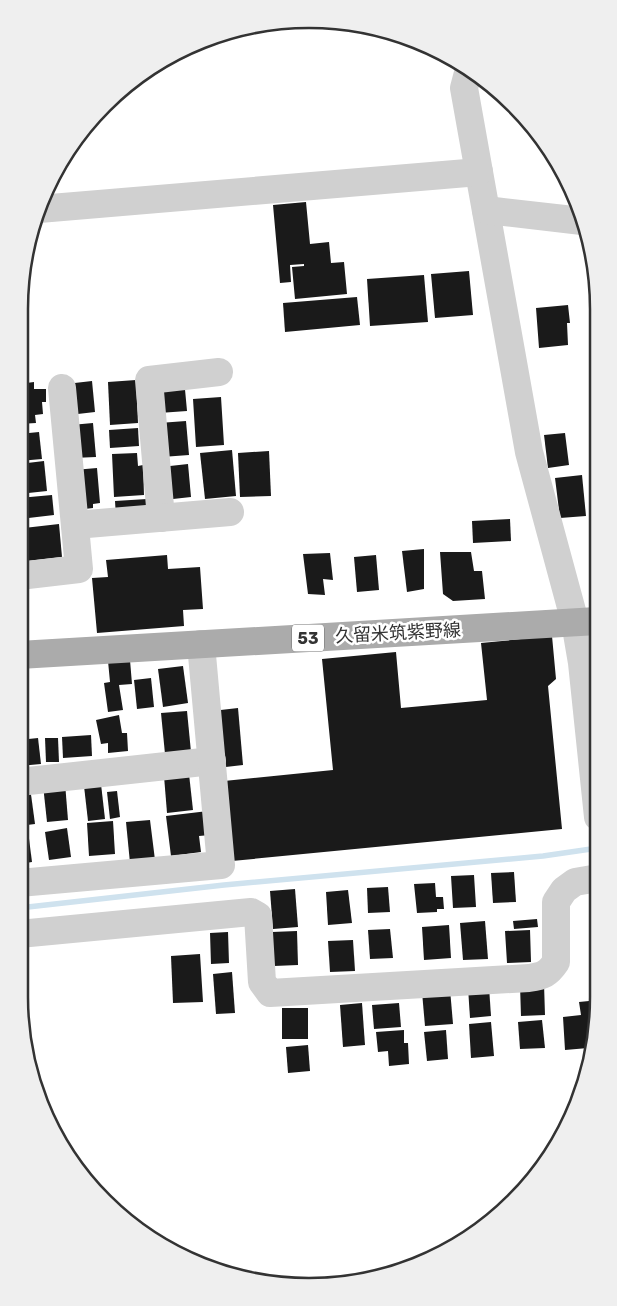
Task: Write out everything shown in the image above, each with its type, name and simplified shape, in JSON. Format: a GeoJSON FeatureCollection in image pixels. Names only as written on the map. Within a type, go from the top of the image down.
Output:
{"type":"FeatureCollection","features":[{"type":"Feature","properties":{"kind":"main road","name":"久留米筑紫野線"},"geometry":{"type":"LineString","coordinates":[[28,654],[586,622]]}},
{"type":"Feature","properties":{"kind":"street"},"geometry":{"type":"LineString","coordinates":[[466,79],[479,172],[529,452],[586,622],[582,663],[590,740]]}},
{"type":"Feature","properties":{"kind":"street"},"geometry":{"type":"LineString","coordinates":[[46,208],[479,172]]}},
{"type":"Feature","properties":{"kind":"street"},"geometry":{"type":"LineString","coordinates":[[486,210],[576,220]]}},
{"type":"Feature","properties":{"kind":"street"},"geometry":{"type":"LineString","coordinates":[[161,518],[149,380],[219,372]]}},
{"type":"Feature","properties":{"kind":"street"},"geometry":{"type":"LineString","coordinates":[[28,575],[79,569],[62,388]]}},
{"type":"Feature","properties":{"kind":"street"},"geometry":{"type":"LineString","coordinates":[[75,525],[230,512]]}},
{"type":"Feature","properties":{"kind":"street"},"geometry":{"type":"LineString","coordinates":[[28,881],[221,865],[201,644]]}},
{"type":"Feature","properties":{"kind":"street"},"geometry":{"type":"LineString","coordinates":[[28,781],[212,761]]}},
{"type":"Feature","properties":{"kind":"street"},"geometry":{"type":"LineString","coordinates":[[28,933],[251,912],[258,916],[262,982],[270,992],[529,978],[543,976],[556,962],[556,902],[564,890],[575,882],[590,879]]}},
{"type":"Feature","properties":{"kind":"building"},"geometry":{"type":"Polygon","coordinates":[[[306,202],[310,244],[329,242],[331,263],[344,262],[347,294],[295,299],[292,267],[304,266],[304,264],[290,265],[291,282],[280,283],[273,205],[306,202]]]}},
{"type":"Feature","properties":{"kind":"building"},"geometry":{"type":"Polygon","coordinates":[[[469,271],[473,315],[435,318],[431,274],[469,271]]]}},
{"type":"Feature","properties":{"kind":"building"},"geometry":{"type":"Polygon","coordinates":[[[424,275],[428,322],[370,326],[367,279],[424,275]]]}},
{"type":"Feature","properties":{"kind":"building"},"geometry":{"type":"Polygon","coordinates":[[[357,297],[360,325],[285,332],[283,303],[357,297]]]}},
{"type":"Feature","properties":{"kind":"building"},"geometry":{"type":"Polygon","coordinates":[[[568,305],[570,323],[567,323],[568,345],[539,348],[536,308],[568,305]]]}},
{"type":"Feature","properties":{"kind":"building"},"geometry":{"type":"Polygon","coordinates":[[[184,379],[187,411],[159,413],[157,381],[184,379]]]}},
{"type":"Feature","properties":{"kind":"building"},"geometry":{"type":"Polygon","coordinates":[[[136,380],[138,423],[110,425],[108,382],[136,380]]]}},
{"type":"Feature","properties":{"kind":"building"},"geometry":{"type":"Polygon","coordinates":[[[92,381],[95,412],[69,415],[66,384],[92,381]]]}},
{"type":"Feature","properties":{"kind":"building"},"geometry":{"type":"Polygon","coordinates":[[[34,382],[34,389],[46,389],[46,402],[42,402],[43,414],[35,415],[36,423],[28,423],[28,383],[34,382]]]}},
{"type":"Feature","properties":{"kind":"building"},"geometry":{"type":"Polygon","coordinates":[[[221,397],[224,445],[196,447],[193,399],[221,397]]]}},
{"type":"Feature","properties":{"kind":"building"},"geometry":{"type":"Polygon","coordinates":[[[186,421],[189,455],[162,457],[159,423],[186,421]]]}},
{"type":"Feature","properties":{"kind":"building"},"geometry":{"type":"Polygon","coordinates":[[[93,423],[96,457],[73,458],[71,425],[93,423]]]}},
{"type":"Feature","properties":{"kind":"building"},"geometry":{"type":"Polygon","coordinates":[[[138,428],[139,446],[110,448],[109,430],[138,428]]]}},
{"type":"Feature","properties":{"kind":"building"},"geometry":{"type":"Polygon","coordinates":[[[39,432],[42,459],[28,460],[28,433],[39,432]]]}},
{"type":"Feature","properties":{"kind":"building"},"geometry":{"type":"Polygon","coordinates":[[[565,433],[569,465],[548,468],[544,435],[565,433]]]}},
{"type":"Feature","properties":{"kind":"building"},"geometry":{"type":"Polygon","coordinates":[[[232,450],[236,496],[205,499],[200,453],[232,450]]]}},
{"type":"Feature","properties":{"kind":"building"},"geometry":{"type":"Polygon","coordinates":[[[269,451],[271,496],[240,497],[238,453],[269,451]]]}},
{"type":"Feature","properties":{"kind":"building"},"geometry":{"type":"Polygon","coordinates":[[[137,453],[138,466],[143,465],[144,495],[114,497],[112,454],[137,453]]]}},
{"type":"Feature","properties":{"kind":"building"},"geometry":{"type":"Polygon","coordinates":[[[44,461],[47,491],[28,493],[28,463],[44,461]]]}},
{"type":"Feature","properties":{"kind":"building"},"geometry":{"type":"Polygon","coordinates":[[[188,464],[191,497],[164,500],[161,467],[188,464]]]}},
{"type":"Feature","properties":{"kind":"building"},"geometry":{"type":"Polygon","coordinates":[[[97,468],[100,503],[93,504],[93,508],[77,510],[74,470],[97,468]]]}},
{"type":"Feature","properties":{"kind":"building"},"geometry":{"type":"Polygon","coordinates":[[[582,475],[586,516],[560,518],[555,478],[582,475]]]}},
{"type":"Feature","properties":{"kind":"building"},"geometry":{"type":"Polygon","coordinates":[[[52,495],[54,515],[28,518],[28,497],[52,495]]]}},
{"type":"Feature","properties":{"kind":"building"},"geometry":{"type":"Polygon","coordinates":[[[147,499],[149,514],[116,516],[115,501],[147,499]]]}},
{"type":"Feature","properties":{"kind":"building"},"geometry":{"type":"Polygon","coordinates":[[[510,519],[511,541],[473,543],[472,521],[510,519]]]}},
{"type":"Feature","properties":{"kind":"building"},"geometry":{"type":"Polygon","coordinates":[[[59,524],[62,557],[28,561],[28,528],[59,524]]]}},
{"type":"Feature","properties":{"kind":"building"},"geometry":{"type":"Polygon","coordinates":[[[424,549],[424,589],[407,592],[402,551],[424,549]]]}},
{"type":"Feature","properties":{"kind":"building"},"geometry":{"type":"Polygon","coordinates":[[[440,552],[471,552],[474,571],[482,571],[485,599],[453,601],[443,594],[440,552]]]}},
{"type":"Feature","properties":{"kind":"building"},"geometry":{"type":"Polygon","coordinates":[[[330,553],[333,580],[323,579],[325,595],[308,594],[303,554],[330,553]]]}},
{"type":"Feature","properties":{"kind":"building"},"geometry":{"type":"Polygon","coordinates":[[[167,555],[168,569],[200,567],[203,609],[183,610],[184,626],[97,633],[92,578],[108,577],[106,560],[167,555]]]}},
{"type":"Feature","properties":{"kind":"building"},"geometry":{"type":"Polygon","coordinates":[[[376,555],[379,590],[357,592],[354,557],[376,555]]]}},
{"type":"Feature","properties":{"kind":"building"},"geometry":{"type":"Polygon","coordinates":[[[552,636],[556,679],[548,686],[562,829],[232,861],[224,781],[333,770],[322,659],[396,652],[401,708],[487,700],[481,643],[552,636]]]}},
{"type":"Feature","properties":{"kind":"building"},"geometry":{"type":"Polygon","coordinates":[[[130,660],[132,684],[119,685],[123,710],[108,712],[104,683],[110,682],[108,661],[130,660]]]}},
{"type":"Feature","properties":{"kind":"building"},"geometry":{"type":"Polygon","coordinates":[[[183,666],[188,703],[163,707],[158,669],[183,666]]]}},
{"type":"Feature","properties":{"kind":"building"},"geometry":{"type":"Polygon","coordinates":[[[151,678],[154,707],[137,709],[134,680],[151,678]]]}},
{"type":"Feature","properties":{"kind":"building"},"geometry":{"type":"Polygon","coordinates":[[[238,708],[243,765],[217,768],[212,711],[238,708]]]}},
{"type":"Feature","properties":{"kind":"building"},"geometry":{"type":"Polygon","coordinates":[[[187,711],[191,752],[165,754],[161,713],[187,711]]]}},
{"type":"Feature","properties":{"kind":"building"},"geometry":{"type":"Polygon","coordinates":[[[119,715],[122,733],[127,733],[128,751],[108,753],[108,743],[101,744],[96,720],[119,715]]]}},
{"type":"Feature","properties":{"kind":"building"},"geometry":{"type":"Polygon","coordinates":[[[91,735],[92,756],[63,758],[62,737],[91,735]]]}},
{"type":"Feature","properties":{"kind":"building"},"geometry":{"type":"Polygon","coordinates":[[[38,738],[41,764],[28,765],[28,739],[38,738]]]}},
{"type":"Feature","properties":{"kind":"building"},"geometry":{"type":"Polygon","coordinates":[[[45,738],[58,738],[59,762],[46,762],[45,738]]]}},
{"type":"Feature","properties":{"kind":"building"},"geometry":{"type":"Polygon","coordinates":[[[189,774],[193,810],[167,813],[164,776],[189,774]]]}},
{"type":"Feature","properties":{"kind":"building"},"geometry":{"type":"Polygon","coordinates":[[[65,783],[68,820],[47,822],[43,785],[65,783]]]}},
{"type":"Feature","properties":{"kind":"building"},"geometry":{"type":"Polygon","coordinates":[[[101,784],[105,819],[88,821],[84,786],[101,784]]]}},
{"type":"Feature","properties":{"kind":"building"},"geometry":{"type":"Polygon","coordinates":[[[28,787],[30,787],[35,824],[28,825],[28,787]]]}},
{"type":"Feature","properties":{"kind":"building"},"geometry":{"type":"Polygon","coordinates":[[[117,791],[120,817],[110,819],[107,792],[117,791]]]}},
{"type":"Feature","properties":{"kind":"building"},"geometry":{"type":"Polygon","coordinates":[[[208,811],[210,835],[199,836],[201,852],[171,856],[166,816],[208,811]]]}},
{"type":"Feature","properties":{"kind":"building"},"geometry":{"type":"Polygon","coordinates":[[[150,820],[155,860],[130,863],[126,822],[150,820]]]}},
{"type":"Feature","properties":{"kind":"building"},"geometry":{"type":"Polygon","coordinates":[[[113,821],[115,854],[89,856],[87,823],[113,821]]]}},
{"type":"Feature","properties":{"kind":"building"},"geometry":{"type":"Polygon","coordinates":[[[67,828],[71,857],[49,860],[45,832],[67,828]]]}},
{"type":"Feature","properties":{"kind":"building"},"geometry":{"type":"Polygon","coordinates":[[[28,831],[32,862],[28,863],[28,831]]]}},
{"type":"Feature","properties":{"kind":"building"},"geometry":{"type":"Polygon","coordinates":[[[514,872],[516,902],[493,903],[491,873],[514,872]]]}},
{"type":"Feature","properties":{"kind":"building"},"geometry":{"type":"Polygon","coordinates":[[[474,875],[476,907],[453,908],[451,876],[474,875]]]}},
{"type":"Feature","properties":{"kind":"building"},"geometry":{"type":"Polygon","coordinates":[[[435,883],[436,897],[443,897],[444,909],[437,909],[437,912],[417,913],[414,884],[435,883]]]}},
{"type":"Feature","properties":{"kind":"building"},"geometry":{"type":"Polygon","coordinates":[[[388,887],[390,912],[368,913],[367,888],[388,887]]]}},
{"type":"Feature","properties":{"kind":"building"},"geometry":{"type":"Polygon","coordinates":[[[295,889],[298,927],[273,929],[270,891],[295,889]]]}},
{"type":"Feature","properties":{"kind":"building"},"geometry":{"type":"Polygon","coordinates":[[[348,890],[352,923],[328,925],[326,892],[348,890]]]}},
{"type":"Feature","properties":{"kind":"building"},"geometry":{"type":"Polygon","coordinates":[[[537,919],[538,927],[514,929],[513,921],[537,919]]]}},
{"type":"Feature","properties":{"kind":"building"},"geometry":{"type":"Polygon","coordinates":[[[485,921],[488,959],[463,960],[460,923],[485,921]]]}},
{"type":"Feature","properties":{"kind":"building"},"geometry":{"type":"Polygon","coordinates":[[[449,925],[451,958],[424,960],[422,927],[449,925]]]}},
{"type":"Feature","properties":{"kind":"building"},"geometry":{"type":"Polygon","coordinates":[[[390,929],[393,958],[370,959],[368,930],[390,929]]]}},
{"type":"Feature","properties":{"kind":"building"},"geometry":{"type":"Polygon","coordinates":[[[530,930],[531,962],[507,963],[505,931],[530,930]]]}},
{"type":"Feature","properties":{"kind":"building"},"geometry":{"type":"Polygon","coordinates":[[[297,931],[298,965],[274,966],[272,932],[297,931]]]}},
{"type":"Feature","properties":{"kind":"building"},"geometry":{"type":"Polygon","coordinates":[[[228,932],[229,963],[211,964],[210,933],[228,932]]]}},
{"type":"Feature","properties":{"kind":"building"},"geometry":{"type":"Polygon","coordinates":[[[353,940],[355,971],[330,972],[328,941],[353,940]]]}},
{"type":"Feature","properties":{"kind":"building"},"geometry":{"type":"Polygon","coordinates":[[[200,954],[203,1002],[173,1003],[171,956],[200,954]]]}},
{"type":"Feature","properties":{"kind":"building"},"geometry":{"type":"Polygon","coordinates":[[[232,972],[235,1013],[216,1014],[213,974],[232,972]]]}},
{"type":"Feature","properties":{"kind":"building"},"geometry":{"type":"Polygon","coordinates":[[[544,984],[545,1015],[521,1016],[520,985],[544,984]]]}},
{"type":"Feature","properties":{"kind":"building"},"geometry":{"type":"Polygon","coordinates":[[[489,987],[491,1016],[470,1018],[468,988],[489,987]]]}},
{"type":"Feature","properties":{"kind":"building"},"geometry":{"type":"Polygon","coordinates":[[[450,989],[453,1024],[425,1026],[422,992],[450,989]]]}},
{"type":"Feature","properties":{"kind":"building"},"geometry":{"type":"Polygon","coordinates":[[[589,1001],[585,1048],[565,1050],[563,1017],[581,1015],[579,1002],[589,1001]]]}},
{"type":"Feature","properties":{"kind":"building"},"geometry":{"type":"Polygon","coordinates":[[[362,1003],[365,1045],[343,1047],[340,1005],[362,1003]]]}},
{"type":"Feature","properties":{"kind":"building"},"geometry":{"type":"Polygon","coordinates":[[[399,1003],[401,1027],[374,1029],[372,1005],[399,1003]]]}},
{"type":"Feature","properties":{"kind":"building"},"geometry":{"type":"Polygon","coordinates":[[[282,1008],[308,1008],[308,1039],[282,1039],[282,1008]]]}},
{"type":"Feature","properties":{"kind":"building"},"geometry":{"type":"Polygon","coordinates":[[[542,1020],[545,1048],[520,1049],[518,1022],[542,1020]]]}},
{"type":"Feature","properties":{"kind":"building"},"geometry":{"type":"Polygon","coordinates":[[[491,1022],[494,1056],[471,1058],[469,1024],[491,1022]]]}},
{"type":"Feature","properties":{"kind":"building"},"geometry":{"type":"Polygon","coordinates":[[[404,1030],[404,1043],[408,1043],[409,1064],[389,1066],[388,1051],[378,1052],[376,1032],[404,1030]]]}},
{"type":"Feature","properties":{"kind":"building"},"geometry":{"type":"Polygon","coordinates":[[[446,1030],[448,1059],[427,1061],[424,1032],[446,1030]]]}},
{"type":"Feature","properties":{"kind":"building"},"geometry":{"type":"Polygon","coordinates":[[[308,1045],[310,1071],[288,1073],[286,1047],[308,1045]]]}},
{"type":"Feature","properties":{"kind":"waterway"},"geometry":{"type":"LineString","coordinates":[[28,907],[224,885],[543,856],[590,849]]}}]}
